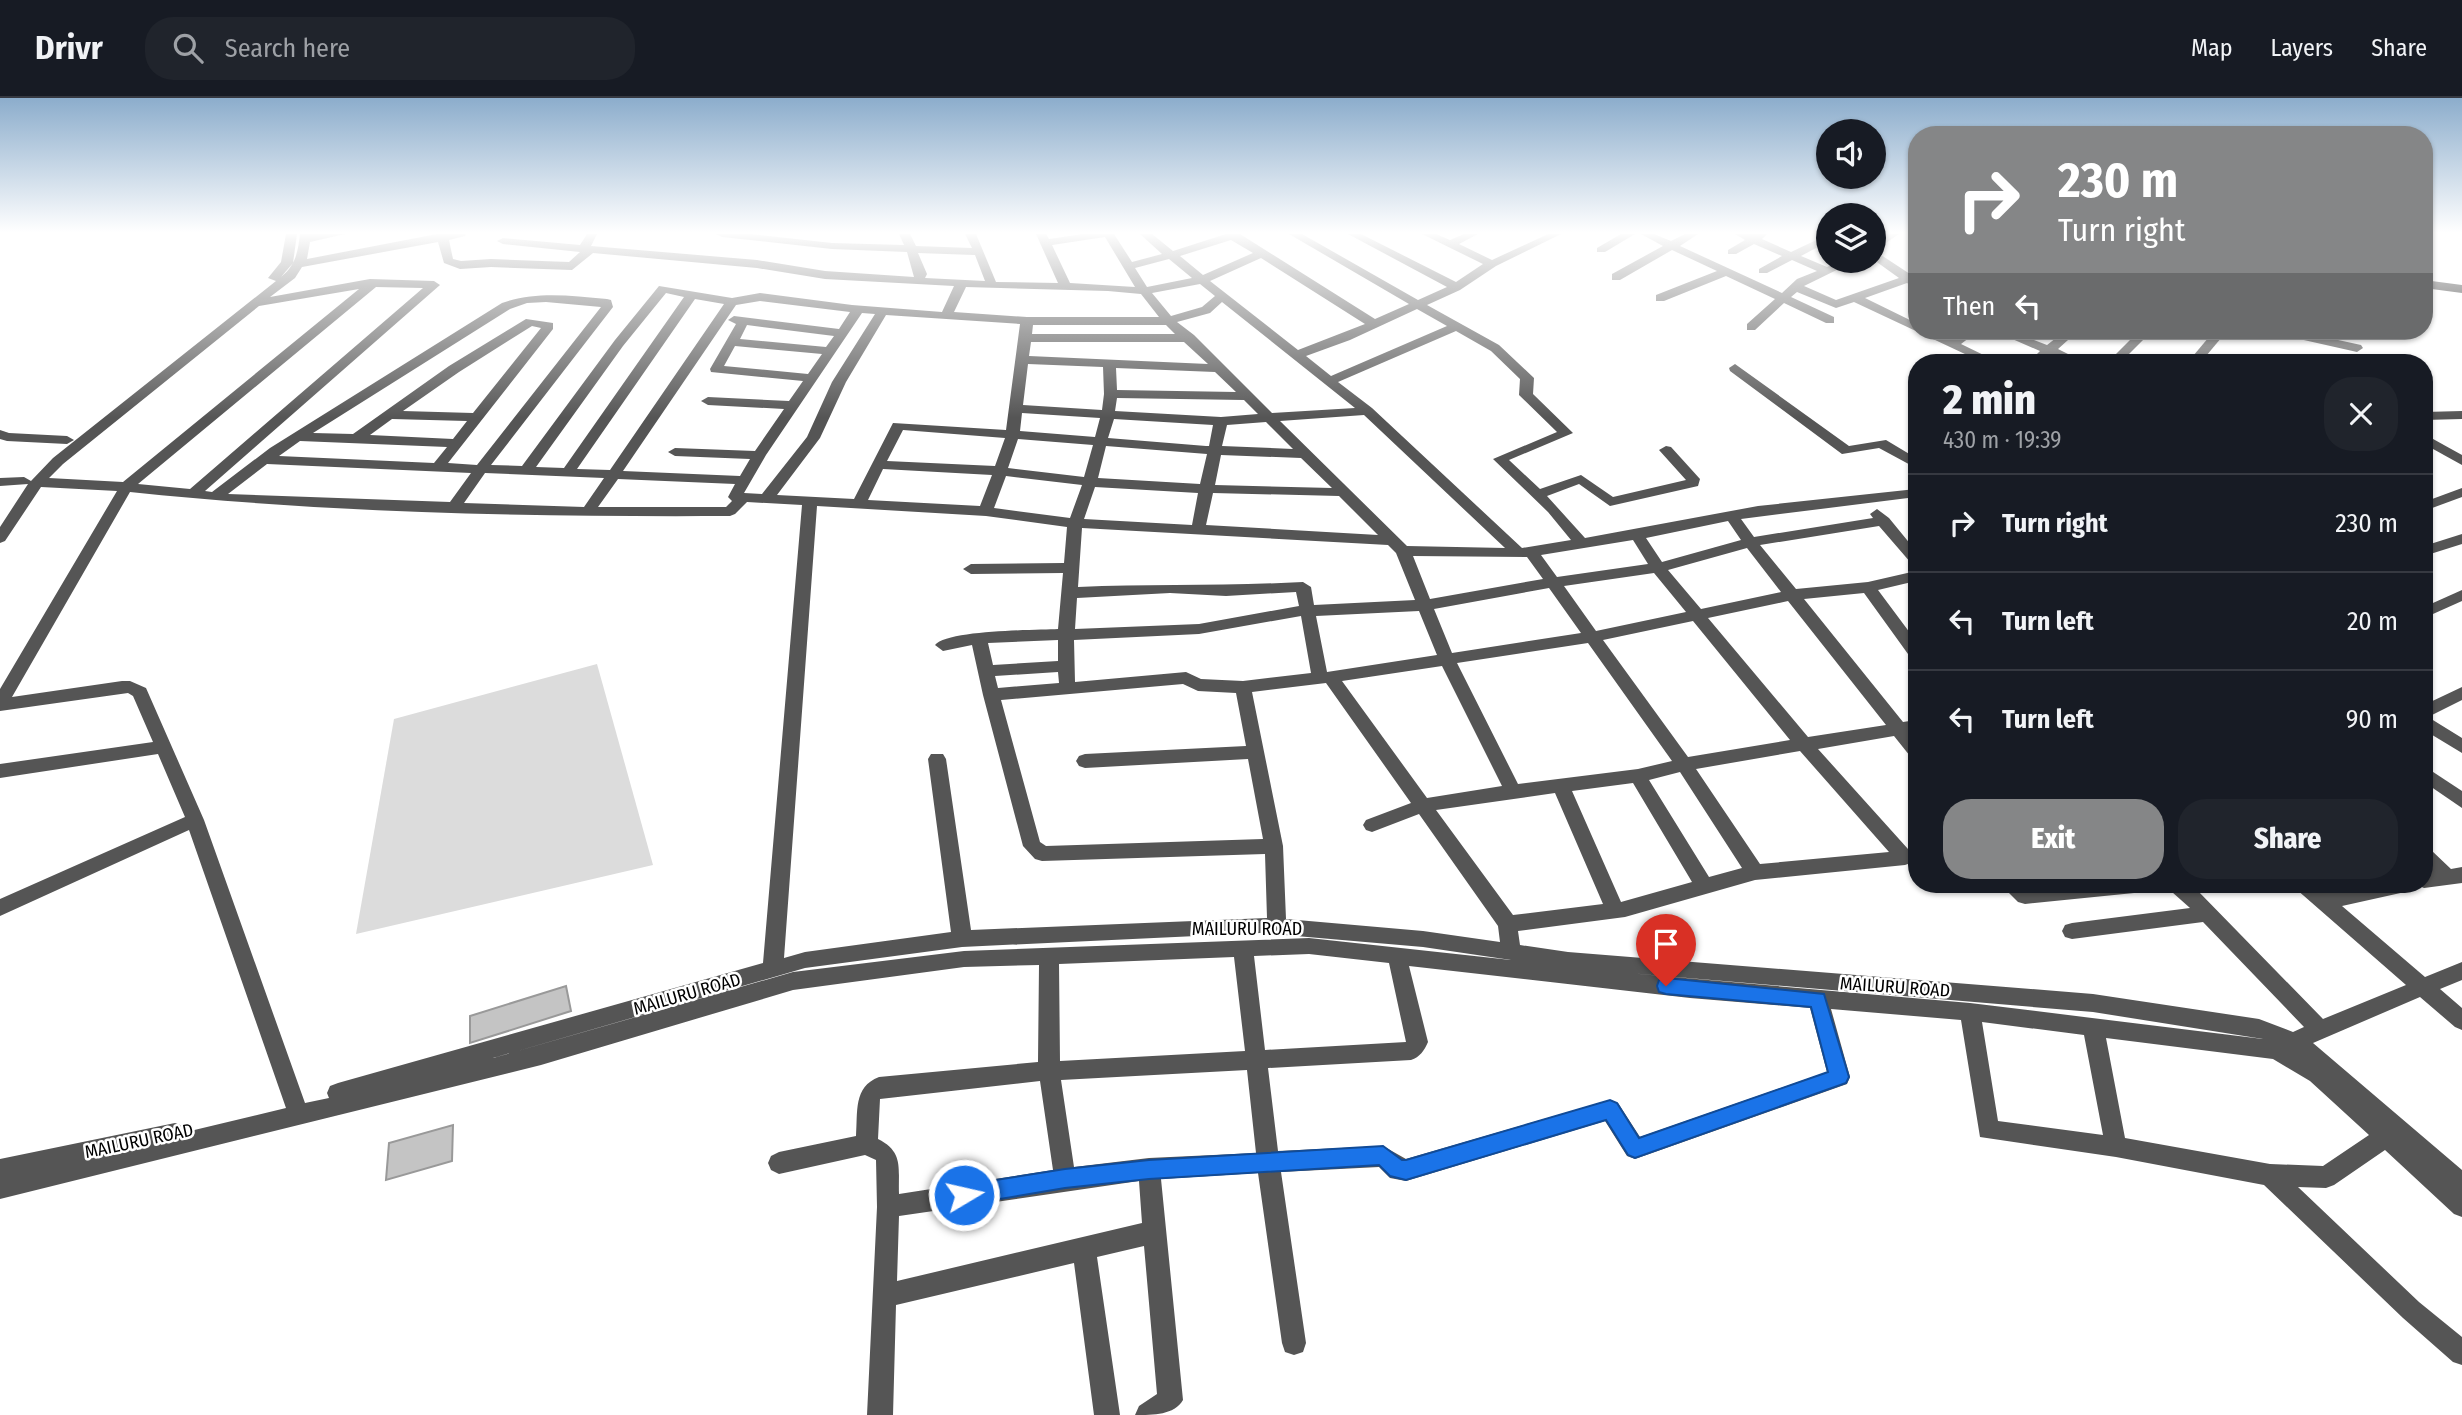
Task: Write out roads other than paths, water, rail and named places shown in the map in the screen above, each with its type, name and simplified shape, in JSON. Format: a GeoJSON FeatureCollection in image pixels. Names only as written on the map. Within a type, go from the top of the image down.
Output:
{"type":"FeatureCollection","features":[{"type":"Feature","properties":{"kind":"street"},"geometry":{"type":"LineString","coordinates":[[0,519],[67,440],[253,295]]}},
{"type":"Feature","properties":{"kind":"street"},"geometry":{"type":"LineString","coordinates":[[0,538],[31,482],[267,295]]}},
{"type":"Feature","properties":{"kind":"street"},"geometry":{"type":"LineString","coordinates":[[258,303],[301,295]]}},
{"type":"Feature","properties":{"kind":"street"},"geometry":{"type":"LineString","coordinates":[[0,704],[126,487],[358,295]]}},
{"type":"Feature","properties":{"kind":"street"},"geometry":{"type":"LineString","coordinates":[[193,494],[422,295]]}},
{"type":"Feature","properties":{"kind":"street"},"geometry":{"type":"LineString","coordinates":[[527,469],[658,295]]}},
{"type":"Feature","properties":{"kind":"street"},"geometry":{"type":"LineString","coordinates":[[568,472],[691,295]]}},
{"type":"Feature","properties":{"kind":"street"},"geometry":{"type":"LineString","coordinates":[[699,295],[732,302],[760,297],[859,310],[1027,321],[1168,321],[1206,310],[1222,295]]}},
{"type":"Feature","properties":{"kind":"street"},"geometry":{"type":"LineString","coordinates":[[947,315],[956,295]]}},
{"type":"Feature","properties":{"kind":"street"},"geometry":{"type":"LineString","coordinates":[[1147,295],[1168,321],[1190,338],[1245,396],[1397,545],[1426,606],[1446,658],[1513,791]]}},
{"type":"Feature","properties":{"kind":"street"},"geometry":{"type":"LineString","coordinates":[[1224,295],[1367,411],[1555,582],[1684,764],[1755,872]]}},
{"type":"Feature","properties":{"kind":"street"},"geometry":{"type":"LineString","coordinates":[[1330,295],[1373,323]]}},
{"type":"Feature","properties":{"kind":"street"},"geometry":{"type":"LineString","coordinates":[[1404,295],[1504,355],[1528,380],[1527,396],[1566,432],[1565,435],[1500,459],[1538,494],[1582,544]]}},
{"type":"Feature","properties":{"kind":"street"},"geometry":{"type":"LineString","coordinates":[[1297,355],[1346,337],[1438,295]]}},
{"type":"Feature","properties":{"kind":"street"},"geometry":{"type":"LineString","coordinates":[[1660,298],[1666,295]]}},
{"type":"Feature","properties":{"kind":"street"},"geometry":{"type":"LineString","coordinates":[[1782,295],[1830,320]]}},
{"type":"Feature","properties":{"kind":"street"},"geometry":{"type":"LineString","coordinates":[[1816,295],[1836,304],[1863,295]]}},
{"type":"Feature","properties":{"kind":"street"},"geometry":{"type":"LineString","coordinates":[[1751,327],[1785,297]]}},
{"type":"Feature","properties":{"kind":"street"},"geometry":{"type":"LineString","coordinates":[[215,496],[275,451],[506,306],[526,299],[546,298],[607,303],[454,507]]}},
{"type":"Feature","properties":{"kind":"street"},"geometry":{"type":"LineString","coordinates":[[1855,298],[1908,321]]}},
{"type":"Feature","properties":{"kind":"street"},"geometry":{"type":"LineString","coordinates":[[588,512],[732,302]]}},
{"type":"Feature","properties":{"kind":"street"},"geometry":{"type":"LineString","coordinates":[[859,310],[791,405],[735,497],[986,511],[1075,523],[1198,529],[1525,553],[1732,516],[1908,494]]}},
{"type":"Feature","properties":{"kind":"street"},"geometry":{"type":"LineString","coordinates":[[766,499],[813,438],[839,382],[882,312]]}},
{"type":"Feature","properties":{"kind":"street"},"geometry":{"type":"LineString","coordinates":[[720,319],[842,333]]}},
{"type":"Feature","properties":{"kind":"street"},"geometry":{"type":"LineString","coordinates":[[986,511],[1012,437],[1027,321]]}},
{"type":"Feature","properties":{"kind":"street"},"geometry":{"type":"LineString","coordinates":[[743,322],[716,369],[809,378]]}},
{"type":"Feature","properties":{"kind":"street"},"geometry":{"type":"LineString","coordinates":[[356,438],[386,415],[530,323],[549,326],[437,468]]}},
{"type":"Feature","properties":{"kind":"street"},"geometry":{"type":"LineString","coordinates":[[1329,381],[1458,326]]}},
{"type":"Feature","properties":{"kind":"street"},"geometry":{"type":"LineString","coordinates":[[1136,363],[1142,337]]}},
{"type":"Feature","properties":{"kind":"street"},"geometry":{"type":"LineString","coordinates":[[1025,338],[1190,338]]}},
{"type":"Feature","properties":{"kind":"street"},"geometry":{"type":"LineString","coordinates":[[1942,340],[1974,354]]}},
{"type":"Feature","properties":{"kind":"street"},"geometry":{"type":"LineString","coordinates":[[1951,344],[1957,340]]}},
{"type":"Feature","properties":{"kind":"street"},"geometry":{"type":"LineString","coordinates":[[2023,340],[2058,354]]}},
{"type":"Feature","properties":{"kind":"street"},"geometry":{"type":"LineString","coordinates":[[2047,354],[2063,340]]}},
{"type":"Feature","properties":{"kind":"street"},"geometry":{"type":"LineString","coordinates":[[2122,354],[2137,340]]}},
{"type":"Feature","properties":{"kind":"street"},"geometry":{"type":"LineString","coordinates":[[2201,354],[2213,340]]}},
{"type":"Feature","properties":{"kind":"street"},"geometry":{"type":"LineString","coordinates":[[2321,340],[2357,348]]}},
{"type":"Feature","properties":{"kind":"street"},"geometry":{"type":"LineString","coordinates":[[2353,340],[2357,354]]}},
{"type":"Feature","properties":{"kind":"street"},"geometry":{"type":"LineString","coordinates":[[731,342],[829,351]]}},
{"type":"Feature","properties":{"kind":"street"},"geometry":{"type":"LineString","coordinates":[[1023,360],[1219,368]]}},
{"type":"Feature","properties":{"kind":"street"},"geometry":{"type":"LineString","coordinates":[[1067,688],[1066,635],[1075,523],[1090,482],[1108,414],[1111,394],[1108,362]]}},
{"type":"Feature","properties":{"kind":"street"},"geometry":{"type":"LineString","coordinates":[[1735,368],[1847,451],[1882,443],[1908,459]]}},
{"type":"Feature","properties":{"kind":"street"},"geometry":{"type":"LineString","coordinates":[[1111,394],[1245,396]]}},
{"type":"Feature","properties":{"kind":"street"},"geometry":{"type":"LineString","coordinates":[[708,401],[791,405]]}},
{"type":"Feature","properties":{"kind":"street"},"geometry":{"type":"LineString","coordinates":[[1017,409],[1221,421],[1367,411]]}},
{"type":"Feature","properties":{"kind":"street"},"geometry":{"type":"LineString","coordinates":[[386,415],[476,417]]}},
{"type":"Feature","properties":{"kind":"street"},"geometry":{"type":"LineString","coordinates":[[2433,416],[2462,415]]}},
{"type":"Feature","properties":{"kind":"street"},"geometry":{"type":"LineString","coordinates":[[1198,529],[1221,421]]}},
{"type":"Feature","properties":{"kind":"street"},"geometry":{"type":"LineString","coordinates":[[859,504],[898,426],[1099,443],[1306,454]]}},
{"type":"Feature","properties":{"kind":"street"},"geometry":{"type":"LineString","coordinates":[[2,436],[67,440]]}},
{"type":"Feature","properties":{"kind":"street"},"geometry":{"type":"LineString","coordinates":[[297,437],[456,443]]}},
{"type":"Feature","properties":{"kind":"street"},"geometry":{"type":"LineString","coordinates":[[2433,448],[2462,444]]}},
{"type":"Feature","properties":{"kind":"street"},"geometry":{"type":"LineString","coordinates":[[2433,449],[2462,461]]}},
{"type":"Feature","properties":{"kind":"street"},"geometry":{"type":"LineString","coordinates":[[1538,494],[1581,479],[1610,502],[1693,483],[1693,479],[1666,450]]}},
{"type":"Feature","properties":{"kind":"street"},"geometry":{"type":"LineString","coordinates":[[275,451],[270,460],[743,480]]}},
{"type":"Feature","properties":{"kind":"street"},"geometry":{"type":"LineString","coordinates":[[675,452],[759,455]]}},
{"type":"Feature","properties":{"kind":"street"},"geometry":{"type":"LineString","coordinates":[[878,465],[1002,471],[1090,482],[1329,493],[1342,491]]}},
{"type":"Feature","properties":{"kind":"street"},"geometry":{"type":"LineString","coordinates":[[0,482],[126,487],[215,496],[588,512],[730,511],[743,498]]}},
{"type":"Feature","properties":{"kind":"street"},"geometry":{"type":"LineString","coordinates":[[2433,503],[2462,492]]}},
{"type":"Feature","properties":{"kind":"street"},"geometry":{"type":"LineString","coordinates":[[1864,498],[1908,550]]}},
{"type":"Feature","properties":{"kind":"street"},"geometry":{"type":"LineString","coordinates":[[773,968],[810,501]]}},
{"type":"Feature","properties":{"kind":"street"},"geometry":{"type":"LineString","coordinates":[[1732,516],[1908,741]]}},
{"type":"Feature","properties":{"kind":"street"},"geometry":{"type":"LineString","coordinates":[[943,645],[979,638],[1199,629],[1308,611],[1426,606],[1555,582],[1658,568],[1750,542],[1884,521]]}},
{"type":"Feature","properties":{"kind":"street"},"geometry":{"type":"LineString","coordinates":[[1637,535],[1658,568],[1805,746],[1908,852]]}},
{"type":"Feature","properties":{"kind":"street"},"geometry":{"type":"LineString","coordinates":[[2433,548],[2462,539]]}},
{"type":"Feature","properties":{"kind":"street"},"geometry":{"type":"LineString","coordinates":[[971,569],[1071,568]]}},
{"type":"Feature","properties":{"kind":"street"},"geometry":{"type":"LineString","coordinates":[[991,695],[1186,678],[1198,685],[1242,687],[1325,678],[1594,637],[1792,595],[1868,587],[1908,578]]}},
{"type":"Feature","properties":{"kind":"street"},"geometry":{"type":"LineString","coordinates":[[1070,593],[1181,588],[1226,592],[1300,586],[1304,589],[1325,678],[1508,924],[1511,952]]}},
{"type":"Feature","properties":{"kind":"street"},"geometry":{"type":"LineString","coordinates":[[1868,587],[1908,642]]}},
{"type":"Feature","properties":{"kind":"street"},"geometry":{"type":"LineString","coordinates":[[2433,609],[2462,595]]}},
{"type":"Feature","properties":{"kind":"street"},"geometry":{"type":"LineString","coordinates":[[979,638],[991,695],[1032,846],[1042,854],[1274,846]]}},
{"type":"Feature","properties":{"kind":"street"},"geometry":{"type":"LineString","coordinates":[[986,671],[1067,666]]}},
{"type":"Feature","properties":{"kind":"street"},"geometry":{"type":"LineString","coordinates":[[0,704],[130,687],[140,692],[195,820],[295,1105]]}},
{"type":"Feature","properties":{"kind":"street"},"geometry":{"type":"LineString","coordinates":[[1242,687],[1274,846],[1277,926]]}},
{"type":"Feature","properties":{"kind":"street"},"geometry":{"type":"LineString","coordinates":[[2433,708],[2462,693]]}},
{"type":"Feature","properties":{"kind":"street"},"geometry":{"type":"LineString","coordinates":[[1371,825],[1421,806],[1513,791],[1639,776],[1684,764],[1805,746],[1908,726]]}},
{"type":"Feature","properties":{"kind":"street"},"geometry":{"type":"LineString","coordinates":[[2433,728],[2462,747]]}},
{"type":"Feature","properties":{"kind":"street"},"geometry":{"type":"LineString","coordinates":[[0,771],[164,747]]}},
{"type":"Feature","properties":{"kind":"street"},"geometry":{"type":"LineString","coordinates":[[1085,761],[1257,752]]}},
{"type":"Feature","properties":{"kind":"street"},"geometry":{"type":"LineString","coordinates":[[937,759],[962,939]]}},
{"type":"Feature","properties":{"kind":"street"},"geometry":{"type":"LineString","coordinates":[[1639,776],[1704,886]]}},
{"type":"Feature","properties":{"kind":"street"},"geometry":{"type":"LineString","coordinates":[[2433,780],[2462,801]]}},
{"type":"Feature","properties":{"kind":"street"},"geometry":{"type":"LineString","coordinates":[[1561,786],[1615,910]]}},
{"type":"Feature","properties":{"kind":"street"},"geometry":{"type":"LineString","coordinates":[[0,908],[195,820]]}},
{"type":"Feature","properties":{"kind":"street"},"geometry":{"type":"LineString","coordinates":[[1508,924],[1615,910],[1755,872],[1908,855]]}},
{"type":"Feature","properties":{"kind":"street"},"geometry":{"type":"LineString","coordinates":[[2433,861],[2454,876]]}},
{"type":"Feature","properties":{"kind":"street"},"geometry":{"type":"LineString","coordinates":[[2433,879],[2454,876]]}},
{"type":"Feature","properties":{"kind":"street"},"geometry":{"type":"LineString","coordinates":[[2020,893],[2023,896],[2053,893]]}},
{"type":"Feature","properties":{"kind":"street"},"geometry":{"type":"LineString","coordinates":[[2183,893],[2320,1030]]}},
{"type":"Feature","properties":{"kind":"street"},"geometry":{"type":"LineString","coordinates":[[2314,893],[2462,1021]]}},
{"type":"Feature","properties":{"kind":"street"},"geometry":{"type":"LineString","coordinates":[[2324,902],[2364,893]]}},
{"type":"Feature","properties":{"kind":"street"},"geometry":{"type":"LineString","coordinates":[[2073,931],[2207,915]]}},
{"type":"Feature","properties":{"kind":"street","name":"MAILURU ROAD"},"geometry":{"type":"LineString","coordinates":[[0,1170],[295,1105],[540,1046],[773,968],[841,954],[962,939],[1277,926],[1423,939],[1568,960],[2092,1003],[2259,1028],[2294,1042],[2323,1062],[2462,1185]]}},
{"type":"Feature","properties":{"kind":"street"},"geometry":{"type":"LineString","coordinates":[[0,1188],[806,978],[941,961],[1309,946],[1690,989],[1970,1012],[2276,1050],[2311,1068],[2462,1206]]}},
{"type":"Feature","properties":{"kind":"street"},"geometry":{"type":"LineString","coordinates":[[1244,948],[1268,1162],[1294,1343]]}},
{"type":"Feature","properties":{"kind":"street"},"geometry":{"type":"LineString","coordinates":[[1049,955],[1049,1071],[1065,1179]]}},
{"type":"Feature","properties":{"kind":"street"},"geometry":{"type":"LineString","coordinates":[[867,1144],[870,1094],[879,1087],[1049,1071],[1257,1061],[1415,1049],[1418,1042],[1397,956]]}},
{"type":"Feature","properties":{"kind":"street"},"geometry":{"type":"LineString","coordinates":[[2294,1042],[2462,971]]}},
{"type":"Feature","properties":{"kind":"street"},"geometry":{"type":"LineString","coordinates":[[888,1207],[1065,1179],[1149,1169],[1383,1156],[1398,1170],[1406,1170],[1610,1110],[1635,1149],[1839,1077],[1818,999]]}},
{"type":"Feature","properties":{"kind":"street"},"geometry":{"type":"LineString","coordinates":[[1970,1012],[1988,1130],[2116,1147],[2270,1175],[2326,1177],[2387,1136]]}},
{"type":"Feature","properties":{"kind":"street"},"geometry":{"type":"LineString","coordinates":[[2093,1026],[2116,1147]]}},
{"type":"Feature","properties":{"kind":"street"},"geometry":{"type":"LineString","coordinates":[[779,1163],[867,1144],[887,1155],[888,1207],[880,1415]]}},
{"type":"Feature","properties":{"kind":"street"},"geometry":{"type":"LineString","coordinates":[[1148,1415],[1170,1400],[1149,1169]]}},
{"type":"Feature","properties":{"kind":"street"},"geometry":{"type":"LineString","coordinates":[[2270,1175],[2411,1310],[2462,1353]]}},
{"type":"Feature","properties":{"kind":"street"},"geometry":{"type":"LineString","coordinates":[[885,1296],[1154,1233]]}},
{"type":"Feature","properties":{"kind":"street"},"geometry":{"type":"LineString","coordinates":[[1084,1249],[1107,1415]]}}]}
